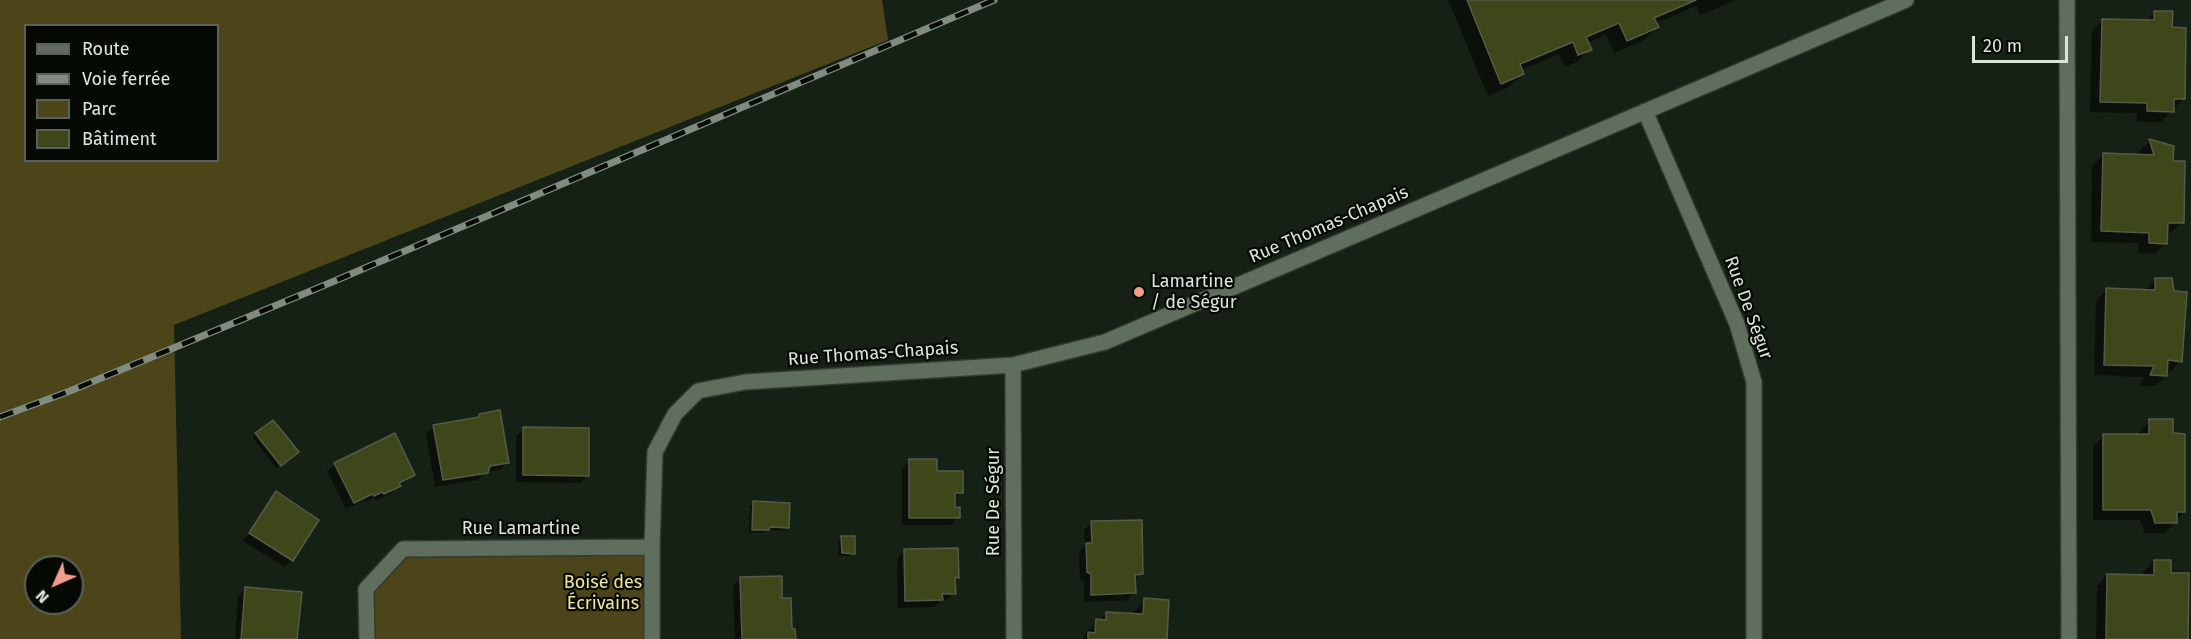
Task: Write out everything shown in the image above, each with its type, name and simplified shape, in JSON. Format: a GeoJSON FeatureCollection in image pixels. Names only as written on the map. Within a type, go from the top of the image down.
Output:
{"type":"FeatureCollection","features":[{"type":"Feature","properties":{"kind":"street","name":"Rue Thomas-Chapais"},"geometry":{"type":"LineString","coordinates":[[652,547],[656,452],[675,414],[698,391],[745,382],[1013,364],[1105,342],[1906,0]]}},
{"type":"Feature","properties":{"kind":"street"},"geometry":{"type":"LineString","coordinates":[[2067,0],[2069,639]]}},
{"type":"Feature","properties":{"kind":"street","name":"Rue De Ségur"},"geometry":{"type":"LineString","coordinates":[[1645,111],[1737,324],[1754,382],[1754,639]]}},
{"type":"Feature","properties":{"kind":"street","name":"Rue De Ségur"},"geometry":{"type":"LineString","coordinates":[[1013,364],[1014,639]]}},
{"type":"Feature","properties":{"kind":"street"},"geometry":{"type":"LineString","coordinates":[[652,547],[652,639]]}},
{"type":"Feature","properties":{"kind":"street","name":"Rue Lamartine"},"geometry":{"type":"LineString","coordinates":[[367,639],[366,589],[403,549],[652,547]]}},
{"type":"Feature","properties":{"kind":"green space"},"geometry":{"type":"Polygon","coordinates":[[[0,0],[882,0],[888,40],[174,325],[181,639],[0,639],[0,0]]]}},
{"type":"Feature","properties":{"kind":"green space","name":"Boisé des Écrivains"},"geometry":{"type":"Polygon","coordinates":[[[652,547],[652,639],[367,639],[366,589],[403,549],[652,547]]]}},
{"type":"Feature","properties":{"kind":"building"},"geometry":{"type":"Polygon","coordinates":[[[1467,0],[1696,0],[1654,18],[1659,27],[1627,41],[1619,23],[1586,37],[1592,50],[1578,55],[1573,42],[1520,64],[1524,74],[1501,84],[1467,0]]]}},
{"type":"Feature","properties":{"kind":"building"},"geometry":{"type":"Polygon","coordinates":[[[2154,11],[2173,11],[2172,27],[2186,28],[2185,99],[2174,99],[2174,112],[2147,111],[2147,103],[2100,102],[2102,19],[2154,20],[2154,11]]]}},
{"type":"Feature","properties":{"kind":"building"},"geometry":{"type":"Polygon","coordinates":[[[2149,139],[2174,146],[2173,161],[2185,161],[2184,223],[2168,223],[2167,244],[2149,243],[2149,233],[2101,231],[2103,153],[2154,155],[2149,139]]]}},
{"type":"Feature","properties":{"kind":"building"},"geometry":{"type":"Polygon","coordinates":[[[2155,278],[2172,278],[2174,291],[2187,292],[2182,362],[2168,360],[2167,376],[2150,375],[2154,366],[2104,365],[2106,288],[2155,290],[2155,278]]]}},
{"type":"Feature","properties":{"kind":"building"},"geometry":{"type":"Polygon","coordinates":[[[500,410],[509,463],[490,466],[488,473],[443,480],[433,425],[479,417],[479,414],[500,410]]]}},
{"type":"Feature","properties":{"kind":"building"},"geometry":{"type":"Polygon","coordinates":[[[2149,419],[2173,419],[2173,433],[2185,434],[2185,512],[2177,512],[2177,523],[2155,523],[2151,510],[2103,510],[2103,434],[2149,434],[2149,419]]]}},
{"type":"Feature","properties":{"kind":"building"},"geometry":{"type":"Polygon","coordinates":[[[273,420],[299,452],[281,466],[255,433],[273,420]]]}},
{"type":"Feature","properties":{"kind":"building"},"geometry":{"type":"Polygon","coordinates":[[[523,427],[589,428],[589,476],[523,475],[523,427]]]}},
{"type":"Feature","properties":{"kind":"building"},"geometry":{"type":"Polygon","coordinates":[[[395,433],[415,475],[399,483],[401,486],[384,494],[382,492],[374,496],[372,494],[354,503],[334,463],[395,433]]]}},
{"type":"Feature","properties":{"kind":"building"},"geometry":{"type":"Polygon","coordinates":[[[909,459],[937,459],[937,471],[963,471],[963,493],[955,493],[955,508],[960,507],[960,518],[909,518],[909,459]]]}},
{"type":"Feature","properties":{"kind":"building"},"geometry":{"type":"Polygon","coordinates":[[[276,491],[319,520],[293,561],[249,533],[276,491]]]}},
{"type":"Feature","properties":{"kind":"building"},"geometry":{"type":"Polygon","coordinates":[[[753,501],[790,503],[789,528],[770,527],[769,530],[752,530],[753,501]]]}},
{"type":"Feature","properties":{"kind":"building"},"geometry":{"type":"Polygon","coordinates":[[[1142,520],[1143,574],[1135,575],[1136,593],[1091,595],[1091,574],[1087,572],[1086,543],[1092,543],[1091,521],[1142,520]]]}},
{"type":"Feature","properties":{"kind":"building"},"geometry":{"type":"Polygon","coordinates":[[[841,536],[855,536],[855,554],[842,553],[841,536]]]}},
{"type":"Feature","properties":{"kind":"building"},"geometry":{"type":"Polygon","coordinates":[[[958,548],[959,578],[955,577],[956,594],[942,594],[943,600],[905,601],[904,549],[958,548]]]}},
{"type":"Feature","properties":{"kind":"building"},"geometry":{"type":"Polygon","coordinates":[[[2154,560],[2171,560],[2171,573],[2189,573],[2188,639],[2106,639],[2107,574],[2154,575],[2154,560]]]}},
{"type":"Feature","properties":{"kind":"building"},"geometry":{"type":"Polygon","coordinates":[[[782,576],[782,598],[791,598],[792,629],[795,629],[796,639],[742,639],[740,577],[782,576]]]}},
{"type":"Feature","properties":{"kind":"building"},"geometry":{"type":"Polygon","coordinates":[[[245,587],[302,592],[297,639],[241,639],[245,587]]]}},
{"type":"Feature","properties":{"kind":"building"},"geometry":{"type":"Polygon","coordinates":[[[1144,598],[1169,600],[1167,639],[1088,639],[1088,632],[1095,633],[1096,619],[1106,620],[1106,612],[1143,614],[1144,598]]]}},
{"type":"Feature","properties":{"kind":"railway"},"geometry":{"type":"LineString","coordinates":[[0,417],[70,391],[325,285],[994,0]]}},
{"type":"Feature","properties":{"kind":"place","name":"Lamartine / de Ségur"},"geometry":{"type":"Point","coordinates":[1139,292]}}]}
